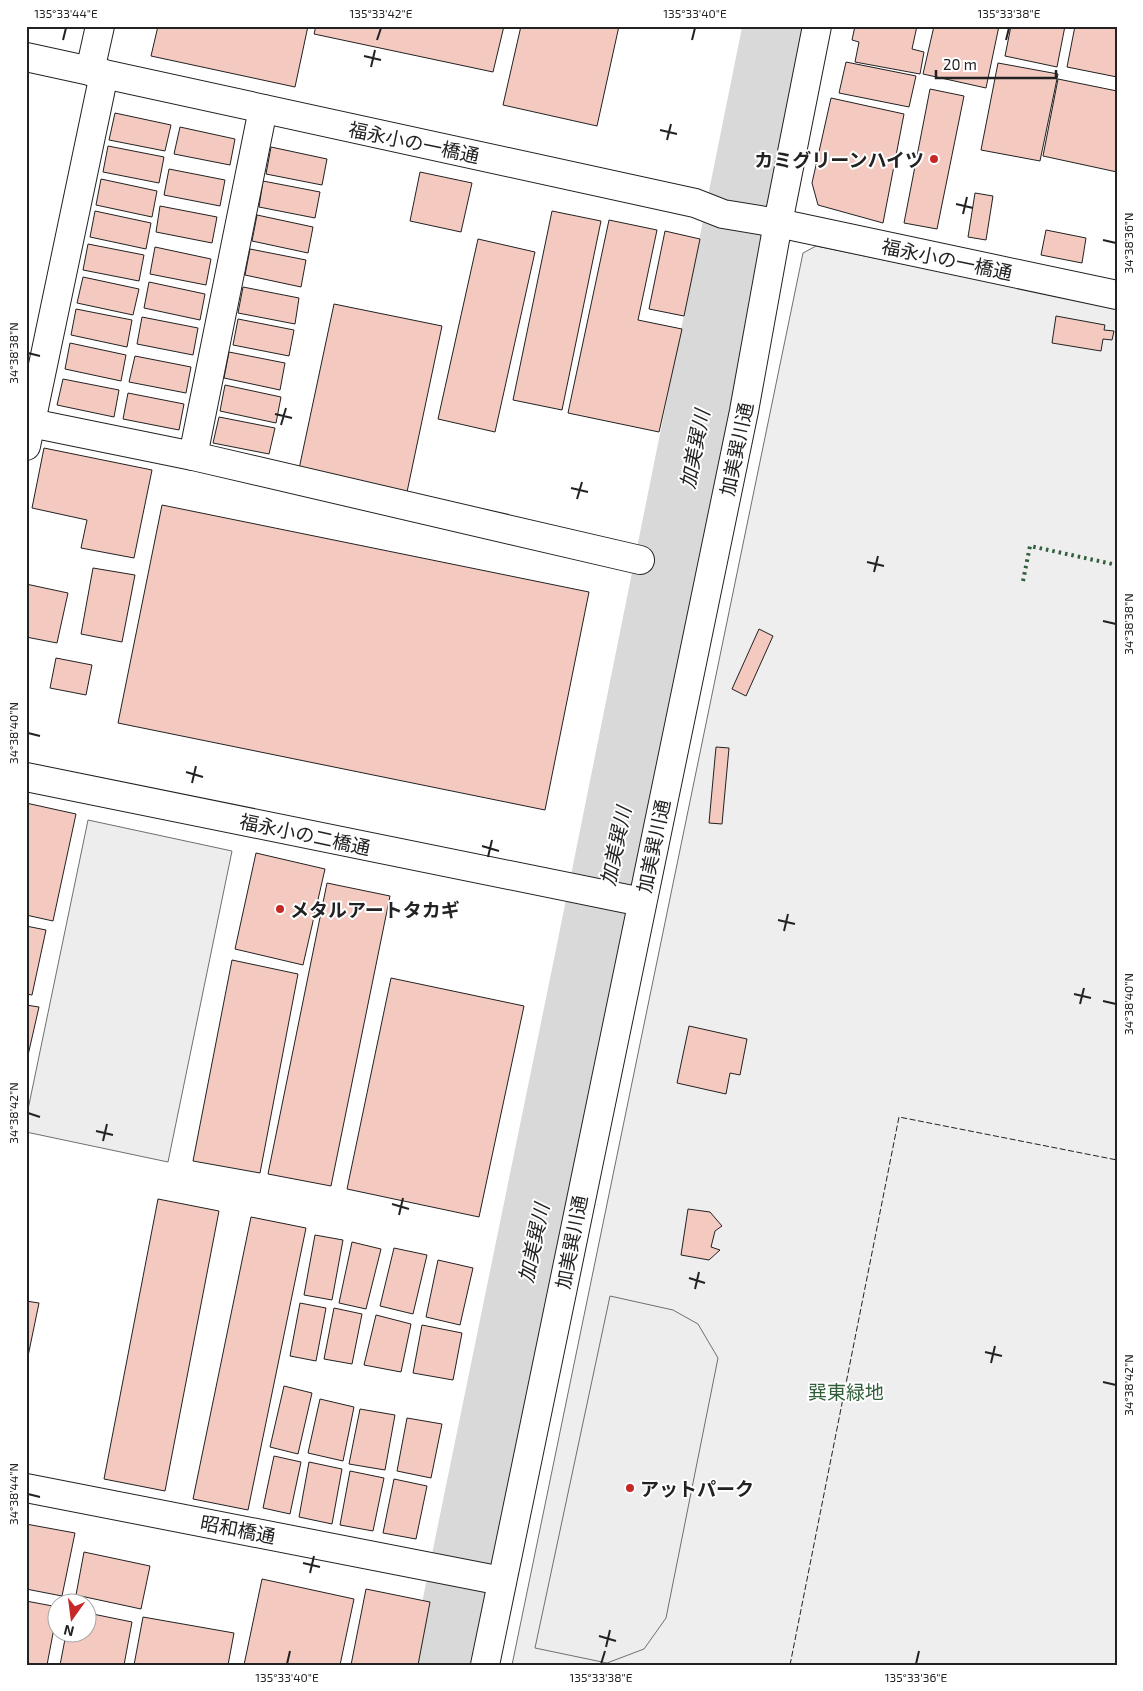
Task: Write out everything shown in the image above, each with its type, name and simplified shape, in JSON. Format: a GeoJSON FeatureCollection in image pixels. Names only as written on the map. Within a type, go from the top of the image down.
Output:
{"type":"FeatureCollection","features":[{"type":"Feature","properties":{"kind":"street"},"geometry":{"type":"LineString","coordinates":[[100,26],[97,72],[29,434],[193,456],[640,560]]}},
{"type":"Feature","properties":{"kind":"street","name":"加美巽川通"},"geometry":{"type":"LineString","coordinates":[[485,1665],[640,902],[744,411],[768,222],[817,26]]}},
{"type":"Feature","properties":{"kind":"street","name":"福永小の一橋通"},"geometry":{"type":"LineString","coordinates":[[26,57],[695,203],[723,214],[1117,295]]}},
{"type":"Feature","properties":{"kind":"street"},"geometry":{"type":"LineString","coordinates":[[193,456],[263,109]]}},
{"type":"Feature","properties":{"kind":"street","name":"福永小の二橋通"},"geometry":{"type":"LineString","coordinates":[[26,777],[640,902]]}},
{"type":"Feature","properties":{"kind":"street","name":"昭和橋通"},"geometry":{"type":"LineString","coordinates":[[26,1488],[502,1581]]}},
{"type":"Feature","properties":{"kind":"green space","name":"巽東緑地"},"geometry":{"type":"Polygon","coordinates":[[[816,246],[1117,308],[1117,1665],[512,1665],[803,253],[816,246]]]}},
{"type":"Feature","properties":{"kind":"shaded area"},"geometry":{"type":"Polygon","coordinates":[[[88,820],[232,851],[168,1162],[26,1132],[26,1119],[88,820]]]}},
{"type":"Feature","properties":{"kind":"shaded area","name":"アットパーク"},"geometry":{"type":"Polygon","coordinates":[[[610,1296],[673,1310],[698,1324],[718,1358],[666,1618],[644,1649],[607,1663],[535,1648],[610,1296]]]}},
{"type":"Feature","properties":{"kind":"building"},"geometry":{"type":"Polygon","coordinates":[[[158,26],[308,26],[295,87],[151,56],[158,26]]]}},
{"type":"Feature","properties":{"kind":"building"},"geometry":{"type":"Polygon","coordinates":[[[316,26],[504,26],[493,72],[314,34],[316,26]]]}},
{"type":"Feature","properties":{"kind":"building"},"geometry":{"type":"Polygon","coordinates":[[[521,26],[619,26],[597,126],[503,105],[521,26]]]}},
{"type":"Feature","properties":{"kind":"building"},"geometry":{"type":"Polygon","coordinates":[[[855,26],[917,26],[912,49],[924,52],[920,74],[855,62],[859,42],[852,40],[855,26]]]}},
{"type":"Feature","properties":{"kind":"building"},"geometry":{"type":"Polygon","coordinates":[[[934,26],[999,26],[986,88],[923,74],[934,26]]]}},
{"type":"Feature","properties":{"kind":"building"},"geometry":{"type":"Polygon","coordinates":[[[1011,26],[1065,26],[1057,67],[1005,56],[1011,26]]]}},
{"type":"Feature","properties":{"kind":"building"},"geometry":{"type":"Polygon","coordinates":[[[1075,26],[1117,26],[1117,77],[1067,67],[1075,26]]]}},
{"type":"Feature","properties":{"kind":"building"},"geometry":{"type":"Polygon","coordinates":[[[846,62],[916,76],[909,107],[839,93],[846,62]]]}},
{"type":"Feature","properties":{"kind":"building"},"geometry":{"type":"Polygon","coordinates":[[[998,63],[1058,74],[1040,161],[981,150],[998,63]]]}},
{"type":"Feature","properties":{"kind":"building"},"geometry":{"type":"Polygon","coordinates":[[[1058,79],[1117,91],[1117,172],[1043,156],[1058,79]]]}},
{"type":"Feature","properties":{"kind":"building","name":"カミグリーンハイツ"},"geometry":{"type":"Polygon","coordinates":[[[930,89],[964,96],[937,229],[904,223],[930,89]]]}},
{"type":"Feature","properties":{"kind":"building"},"geometry":{"type":"Polygon","coordinates":[[[831,98],[904,114],[883,223],[818,205],[812,183],[831,98]]]}},
{"type":"Feature","properties":{"kind":"building"},"geometry":{"type":"Polygon","coordinates":[[[115,113],[171,125],[165,151],[109,140],[115,113]]]}},
{"type":"Feature","properties":{"kind":"building"},"geometry":{"type":"Polygon","coordinates":[[[180,127],[235,139],[230,165],[174,154],[180,127]]]}},
{"type":"Feature","properties":{"kind":"building"},"geometry":{"type":"Polygon","coordinates":[[[108,146],[164,157],[159,183],[103,172],[108,146]]]}},
{"type":"Feature","properties":{"kind":"building"},"geometry":{"type":"Polygon","coordinates":[[[271,147],[327,159],[322,185],[266,174],[271,147]]]}},
{"type":"Feature","properties":{"kind":"building"},"geometry":{"type":"Polygon","coordinates":[[[169,169],[225,180],[220,206],[164,195],[169,169]]]}},
{"type":"Feature","properties":{"kind":"building"},"geometry":{"type":"Polygon","coordinates":[[[420,172],[472,183],[461,232],[410,221],[420,172]]]}},
{"type":"Feature","properties":{"kind":"building"},"geometry":{"type":"Polygon","coordinates":[[[101,179],[157,191],[152,217],[96,205],[101,179]]]}},
{"type":"Feature","properties":{"kind":"building"},"geometry":{"type":"Polygon","coordinates":[[[263,181],[320,192],[315,218],[259,207],[263,181]]]}},
{"type":"Feature","properties":{"kind":"building"},"geometry":{"type":"Polygon","coordinates":[[[975,193],[993,196],[986,240],[968,237],[975,193]]]}},
{"type":"Feature","properties":{"kind":"building"},"geometry":{"type":"Polygon","coordinates":[[[160,206],[217,217],[212,243],[156,232],[160,206]]]}},
{"type":"Feature","properties":{"kind":"building"},"geometry":{"type":"Polygon","coordinates":[[[95,211],[151,223],[146,249],[90,237],[95,211]]]}},
{"type":"Feature","properties":{"kind":"building"},"geometry":{"type":"Polygon","coordinates":[[[552,211],[601,221],[562,410],[513,400],[552,211]]]}},
{"type":"Feature","properties":{"kind":"building"},"geometry":{"type":"Polygon","coordinates":[[[257,215],[313,227],[308,253],[252,241],[257,215]]]}},
{"type":"Feature","properties":{"kind":"building"},"geometry":{"type":"Polygon","coordinates":[[[609,220],[657,230],[638,320],[682,329],[659,432],[568,413],[609,220]]]}},
{"type":"Feature","properties":{"kind":"building"},"geometry":{"type":"Polygon","coordinates":[[[1046,230],[1086,238],[1082,263],[1041,255],[1046,230]]]}},
{"type":"Feature","properties":{"kind":"building"},"geometry":{"type":"Polygon","coordinates":[[[665,231],[700,239],[684,316],[649,309],[665,231]]]}},
{"type":"Feature","properties":{"kind":"building"},"geometry":{"type":"Polygon","coordinates":[[[478,239],[535,252],[495,432],[438,419],[478,239]]]}},
{"type":"Feature","properties":{"kind":"building"},"geometry":{"type":"Polygon","coordinates":[[[88,244],[144,255],[139,281],[83,270],[88,244]]]}},
{"type":"Feature","properties":{"kind":"building"},"geometry":{"type":"Polygon","coordinates":[[[155,247],[211,259],[206,285],[150,274],[155,247]]]}},
{"type":"Feature","properties":{"kind":"building"},"geometry":{"type":"Polygon","coordinates":[[[250,249],[306,260],[301,287],[245,275],[250,249]]]}},
{"type":"Feature","properties":{"kind":"building"},"geometry":{"type":"Polygon","coordinates":[[[83,277],[139,289],[133,315],[77,303],[83,277]]]}},
{"type":"Feature","properties":{"kind":"building"},"geometry":{"type":"Polygon","coordinates":[[[149,282],[205,294],[200,320],[144,308],[149,282]]]}},
{"type":"Feature","properties":{"kind":"building"},"geometry":{"type":"Polygon","coordinates":[[[243,287],[299,298],[295,324],[238,313],[243,287]]]}},
{"type":"Feature","properties":{"kind":"building"},"geometry":{"type":"Polygon","coordinates":[[[334,304],[442,326],[407,492],[299,469],[334,304]]]}},
{"type":"Feature","properties":{"kind":"building"},"geometry":{"type":"Polygon","coordinates":[[[76,309],[132,320],[127,347],[71,335],[76,309]]]}},
{"type":"Feature","properties":{"kind":"building"},"geometry":{"type":"Polygon","coordinates":[[[1056,316],[1105,325],[1104,330],[1114,331],[1112,340],[1103,339],[1101,351],[1052,343],[1056,316]]]}},
{"type":"Feature","properties":{"kind":"building"},"geometry":{"type":"Polygon","coordinates":[[[142,317],[198,328],[193,355],[137,344],[142,317]]]}},
{"type":"Feature","properties":{"kind":"building"},"geometry":{"type":"Polygon","coordinates":[[[238,319],[294,330],[289,356],[233,345],[238,319]]]}},
{"type":"Feature","properties":{"kind":"building"},"geometry":{"type":"Polygon","coordinates":[[[70,343],[126,355],[121,381],[65,369],[70,343]]]}},
{"type":"Feature","properties":{"kind":"building"},"geometry":{"type":"Polygon","coordinates":[[[229,352],[285,363],[280,390],[224,378],[229,352]]]}},
{"type":"Feature","properties":{"kind":"building"},"geometry":{"type":"Polygon","coordinates":[[[135,356],[191,367],[186,393],[129,382],[135,356]]]}},
{"type":"Feature","properties":{"kind":"building"},"geometry":{"type":"Polygon","coordinates":[[[63,379],[119,390],[114,417],[57,405],[63,379]]]}},
{"type":"Feature","properties":{"kind":"building"},"geometry":{"type":"Polygon","coordinates":[[[225,385],[281,397],[276,423],[220,411],[225,385]]]}},
{"type":"Feature","properties":{"kind":"building"},"geometry":{"type":"Polygon","coordinates":[[[128,393],[184,404],[179,430],[123,419],[128,393]]]}},
{"type":"Feature","properties":{"kind":"building"},"geometry":{"type":"Polygon","coordinates":[[[219,417],[275,428],[269,454],[213,443],[219,417]]]}},
{"type":"Feature","properties":{"kind":"building"},"geometry":{"type":"Polygon","coordinates":[[[44,448],[152,470],[134,558],[81,548],[87,520],[32,508],[44,448]]]}},
{"type":"Feature","properties":{"kind":"building"},"geometry":{"type":"Polygon","coordinates":[[[162,505],[589,592],[545,810],[118,723],[162,505]]]}},
{"type":"Feature","properties":{"kind":"building"},"geometry":{"type":"Polygon","coordinates":[[[93,568],[135,575],[122,642],[81,634],[93,568]]]}},
{"type":"Feature","properties":{"kind":"building"},"geometry":{"type":"Polygon","coordinates":[[[26,584],[68,593],[57,643],[26,637],[26,584]]]}},
{"type":"Feature","properties":{"kind":"building"},"geometry":{"type":"Polygon","coordinates":[[[759,629],[773,636],[746,696],[732,689],[759,629]]]}},
{"type":"Feature","properties":{"kind":"building"},"geometry":{"type":"Polygon","coordinates":[[[56,658],[92,665],[86,695],[50,688],[56,658]]]}},
{"type":"Feature","properties":{"kind":"building"},"geometry":{"type":"Polygon","coordinates":[[[716,747],[729,748],[722,824],[709,823],[716,747]]]}},
{"type":"Feature","properties":{"kind":"building"},"geometry":{"type":"Polygon","coordinates":[[[26,803],[76,814],[53,921],[26,915],[26,803]]]}},
{"type":"Feature","properties":{"kind":"building","name":"メタルアートタカギ"},"geometry":{"type":"Polygon","coordinates":[[[256,853],[325,869],[303,965],[235,949],[256,853]]]}},
{"type":"Feature","properties":{"kind":"building"},"geometry":{"type":"Polygon","coordinates":[[[327,883],[390,896],[331,1186],[268,1174],[327,883]]]}},
{"type":"Feature","properties":{"kind":"building"},"geometry":{"type":"Polygon","coordinates":[[[26,926],[46,930],[32,995],[26,994],[26,926]]]}},
{"type":"Feature","properties":{"kind":"building"},"geometry":{"type":"Polygon","coordinates":[[[232,960],[298,974],[260,1173],[193,1161],[232,960]]]}},
{"type":"Feature","properties":{"kind":"building"},"geometry":{"type":"Polygon","coordinates":[[[391,978],[524,1006],[479,1217],[347,1189],[391,978]]]}},
{"type":"Feature","properties":{"kind":"building"},"geometry":{"type":"Polygon","coordinates":[[[26,1005],[39,1007],[26,1064],[26,1005]]]}},
{"type":"Feature","properties":{"kind":"building"},"geometry":{"type":"Polygon","coordinates":[[[689,1026],[747,1039],[740,1075],[730,1073],[726,1094],[677,1083],[689,1026]]]}},
{"type":"Feature","properties":{"kind":"building"},"geometry":{"type":"Polygon","coordinates":[[[158,1199],[219,1211],[165,1491],[104,1479],[158,1199]]]}},
{"type":"Feature","properties":{"kind":"building"},"geometry":{"type":"Polygon","coordinates":[[[688,1209],[710,1212],[722,1226],[715,1231],[711,1247],[720,1250],[709,1260],[681,1255],[688,1209]]]}},
{"type":"Feature","properties":{"kind":"building"},"geometry":{"type":"Polygon","coordinates":[[[251,1217],[306,1228],[248,1510],[193,1499],[251,1217]]]}},
{"type":"Feature","properties":{"kind":"building"},"geometry":{"type":"Polygon","coordinates":[[[315,1235],[343,1240],[332,1300],[304,1295],[315,1235]]]}},
{"type":"Feature","properties":{"kind":"building"},"geometry":{"type":"Polygon","coordinates":[[[352,1242],[381,1249],[366,1309],[339,1303],[352,1242]]]}},
{"type":"Feature","properties":{"kind":"building"},"geometry":{"type":"Polygon","coordinates":[[[394,1248],[427,1255],[413,1314],[380,1306],[394,1248]]]}},
{"type":"Feature","properties":{"kind":"building"},"geometry":{"type":"Polygon","coordinates":[[[438,1260],[473,1268],[460,1325],[426,1317],[438,1260]]]}},
{"type":"Feature","properties":{"kind":"building"},"geometry":{"type":"Polygon","coordinates":[[[26,1301],[39,1303],[27,1361],[26,1361],[26,1301]]]}},
{"type":"Feature","properties":{"kind":"building"},"geometry":{"type":"Polygon","coordinates":[[[300,1303],[326,1308],[316,1361],[290,1356],[300,1303]]]}},
{"type":"Feature","properties":{"kind":"building"},"geometry":{"type":"Polygon","coordinates":[[[334,1308],[362,1314],[352,1364],[324,1359],[334,1308]]]}},
{"type":"Feature","properties":{"kind":"building"},"geometry":{"type":"Polygon","coordinates":[[[376,1315],[411,1324],[401,1372],[364,1365],[376,1315]]]}},
{"type":"Feature","properties":{"kind":"building"},"geometry":{"type":"Polygon","coordinates":[[[422,1325],[462,1333],[453,1380],[413,1373],[422,1325]]]}},
{"type":"Feature","properties":{"kind":"building"},"geometry":{"type":"Polygon","coordinates":[[[284,1386],[312,1393],[298,1454],[270,1447],[284,1386]]]}},
{"type":"Feature","properties":{"kind":"building"},"geometry":{"type":"Polygon","coordinates":[[[320,1399],[354,1407],[343,1461],[308,1453],[320,1399]]]}},
{"type":"Feature","properties":{"kind":"building"},"geometry":{"type":"Polygon","coordinates":[[[360,1409],[395,1415],[385,1470],[349,1464],[360,1409]]]}},
{"type":"Feature","properties":{"kind":"building"},"geometry":{"type":"Polygon","coordinates":[[[407,1418],[442,1424],[431,1478],[397,1471],[407,1418]]]}},
{"type":"Feature","properties":{"kind":"building"},"geometry":{"type":"Polygon","coordinates":[[[274,1456],[301,1462],[290,1514],[263,1508],[274,1456]]]}},
{"type":"Feature","properties":{"kind":"building"},"geometry":{"type":"Polygon","coordinates":[[[309,1462],[342,1469],[332,1524],[299,1517],[309,1462]]]}},
{"type":"Feature","properties":{"kind":"building"},"geometry":{"type":"Polygon","coordinates":[[[350,1471],[384,1478],[373,1531],[340,1525],[350,1471]]]}},
{"type":"Feature","properties":{"kind":"building"},"geometry":{"type":"Polygon","coordinates":[[[394,1479],[427,1486],[416,1539],[383,1533],[394,1479]]]}},
{"type":"Feature","properties":{"kind":"building"},"geometry":{"type":"Polygon","coordinates":[[[26,1524],[75,1533],[62,1594],[26,1589],[26,1524]]]}},
{"type":"Feature","properties":{"kind":"building"},"geometry":{"type":"Polygon","coordinates":[[[84,1552],[150,1566],[141,1609],[98,1600],[98,1594],[76,1594],[84,1552]]]}},
{"type":"Feature","properties":{"kind":"building"},"geometry":{"type":"Polygon","coordinates":[[[262,1579],[354,1599],[340,1665],[244,1665],[262,1579]]]}},
{"type":"Feature","properties":{"kind":"building"},"geometry":{"type":"Polygon","coordinates":[[[366,1589],[430,1602],[418,1665],[351,1665],[366,1589]]]}},
{"type":"Feature","properties":{"kind":"building"},"geometry":{"type":"Polygon","coordinates":[[[26,1601],[48,1605],[48,1644],[51,1644],[47,1665],[26,1665],[26,1601]]]}},
{"type":"Feature","properties":{"kind":"building"},"geometry":{"type":"Polygon","coordinates":[[[98,1615],[132,1622],[124,1665],[60,1665],[64,1644],[98,1644],[98,1615]]]}},
{"type":"Feature","properties":{"kind":"building"},"geometry":{"type":"Polygon","coordinates":[[[143,1617],[234,1633],[228,1665],[134,1665],[143,1617]]]}},
{"type":"Feature","properties":{"kind":"waterway","name":"加美巽川"},"geometry":{"type":"LineString","coordinates":[[446,1665],[779,26]]}},
{"type":"Feature","properties":{"kind":"hedge"},"geometry":{"type":"LineString","coordinates":[[1023,581],[1030,546],[1117,565]]}},
{"type":"Feature","properties":{"kind":"fence"},"geometry":{"type":"LineString","coordinates":[[790,1665],[899,1117],[1117,1160]]}},
{"type":"Feature","properties":{"kind":"place","name":"カミグリーンハイツ"},"geometry":{"type":"Point","coordinates":[934,159]}},
{"type":"Feature","properties":{"kind":"place","name":"メタルアートタカギ"},"geometry":{"type":"Point","coordinates":[280,909]}},
{"type":"Feature","properties":{"kind":"place","name":"アットパーク"},"geometry":{"type":"Point","coordinates":[630,1488]}}]}
